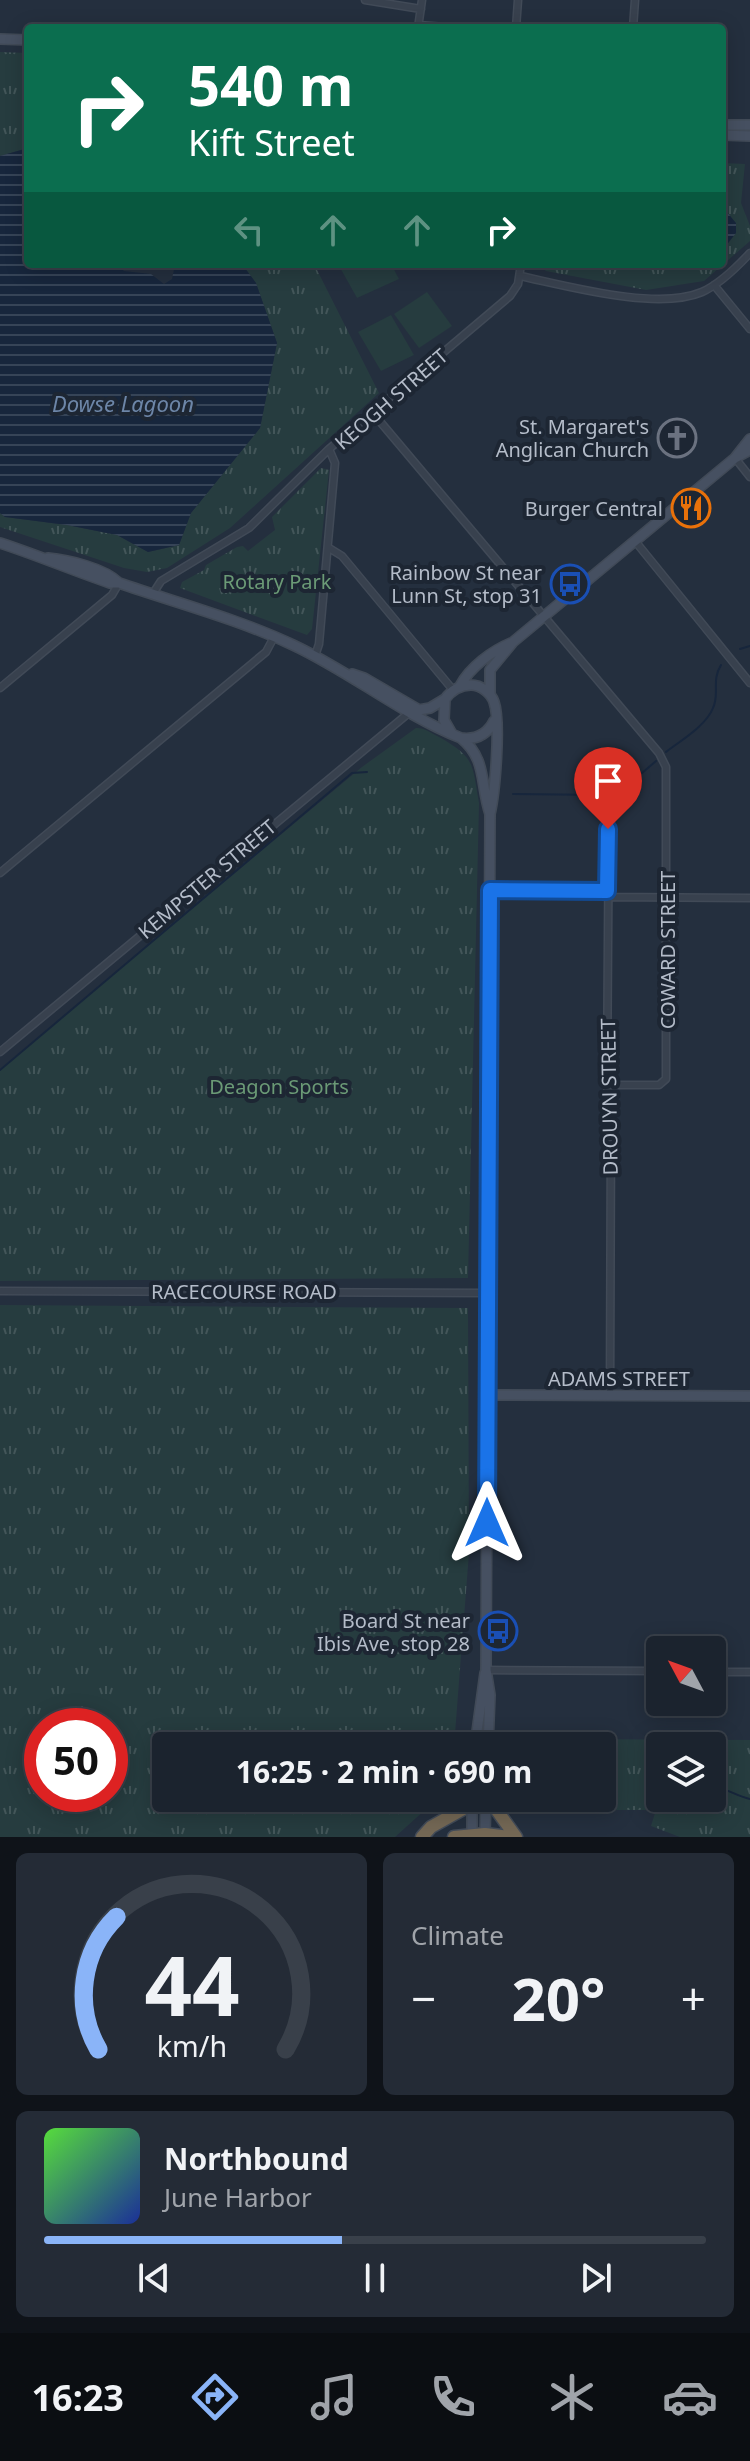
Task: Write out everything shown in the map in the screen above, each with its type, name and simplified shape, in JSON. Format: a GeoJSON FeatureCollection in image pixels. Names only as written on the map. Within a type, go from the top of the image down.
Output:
{"type":"FeatureCollection","features":[{"type":"Feature","properties":{"kind":"highway"},"geometry":{"type":"LineString","coordinates":[[422,1837],[431,1827],[455,1812]]}},
{"type":"Feature","properties":{"kind":"highway"},"geometry":{"type":"LineString","coordinates":[[496,1812],[513,1837]]}},
{"type":"Feature","properties":{"kind":"highway"},"geometry":{"type":"LineString","coordinates":[[454,1837],[479,1834],[513,1837]]}},
{"type":"Feature","properties":{"kind":"main road"},"geometry":{"type":"LineString","coordinates":[[0,39],[24,40]]}},
{"type":"Feature","properties":{"kind":"main road"},"geometry":{"type":"LineString","coordinates":[[726,125],[750,125]]}},
{"type":"Feature","properties":{"kind":"main road"},"geometry":{"type":"LineString","coordinates":[[726,135],[750,136]]}},
{"type":"Feature","properties":{"kind":"main road"},"geometry":{"type":"LineString","coordinates":[[735,458],[750,439]]}},
{"type":"Feature","properties":{"kind":"main road"},"geometry":{"type":"LineString","coordinates":[[489,1732],[490,1695],[486,1670],[490,814],[495,795],[495,708],[490,695],[490,670],[513,642],[735,458],[750,450]]}},
{"type":"Feature","properties":{"kind":"main road"},"geometry":{"type":"LineString","coordinates":[[0,543],[45,558],[56,565],[110,583],[119,583],[274,637],[345,672],[364,678],[471,746],[479,758],[484,796],[490,814]]}},
{"type":"Feature","properties":{"kind":"main road"},"geometry":{"type":"LineString","coordinates":[[412,710],[424,709],[445,699],[497,649],[513,642]]}},
{"type":"Feature","properties":{"kind":"main road"},"geometry":{"type":"LineString","coordinates":[[457,688],[476,686],[490,695]]}},
{"type":"Feature","properties":{"kind":"main road"},"geometry":{"type":"LineString","coordinates":[[445,699],[444,720],[456,736],[476,738],[483,735],[495,718]]}},
{"type":"Feature","properties":{"kind":"main road","name":"ADAMS STREET"},"geometry":{"type":"LineString","coordinates":[[488,1395],[750,1396]]}},
{"type":"Feature","properties":{"kind":"main road"},"geometry":{"type":"LineString","coordinates":[[477,1732],[486,1670]]}},
{"type":"Feature","properties":{"kind":"main road"},"geometry":{"type":"LineString","coordinates":[[474,1812],[479,1834]]}},
{"type":"Feature","properties":{"kind":"main road"},"geometry":{"type":"LineString","coordinates":[[479,1834],[484,1812]]}},
{"type":"Feature","properties":{"kind":"street"},"geometry":{"type":"LineString","coordinates":[[365,0],[421,9]]}},
{"type":"Feature","properties":{"kind":"street"},"geometry":{"type":"LineString","coordinates":[[418,24],[422,0]]}},
{"type":"Feature","properties":{"kind":"street"},"geometry":{"type":"LineString","coordinates":[[516,24],[518,0]]}},
{"type":"Feature","properties":{"kind":"street"},"geometry":{"type":"LineString","coordinates":[[633,24],[635,0]]}},
{"type":"Feature","properties":{"kind":"street"},"geometry":{"type":"LineString","coordinates":[[521,268],[520,276],[645,298],[695,294],[714,285],[750,253]]}},
{"type":"Feature","properties":{"kind":"street","name":"KEOGH STREET"},"geometry":{"type":"LineString","coordinates":[[315,656],[319,644],[329,548],[335,463],[329,449],[510,296],[520,276]]}},
{"type":"Feature","properties":{"kind":"street"},"geometry":{"type":"LineString","coordinates":[[714,285],[750,329]]}},
{"type":"Feature","properties":{"kind":"street"},"geometry":{"type":"LineString","coordinates":[[372,412],[545,615]]}},
{"type":"Feature","properties":{"kind":"street"},"geometry":{"type":"LineString","coordinates":[[152,595],[161,581],[249,528],[329,449]]}},
{"type":"Feature","properties":{"kind":"street"},"geometry":{"type":"LineString","coordinates":[[735,458],[750,477]]}},
{"type":"Feature","properties":{"kind":"street"},"geometry":{"type":"LineString","coordinates":[[635,541],[750,683]]}},
{"type":"Feature","properties":{"kind":"street"},"geometry":{"type":"LineString","coordinates":[[329,548],[342,556],[457,688]]}},
{"type":"Feature","properties":{"kind":"street"},"geometry":{"type":"LineString","coordinates":[[0,688],[112,595],[119,583]]}},
{"type":"Feature","properties":{"kind":"street","name":"COWARD STREET"},"geometry":{"type":"LineString","coordinates":[[545,615],[664,760],[667,774],[666,1079],[659,1085],[607,1085]]}},
{"type":"Feature","properties":{"kind":"street"},"geometry":{"type":"LineString","coordinates":[[0,873],[266,652],[274,637]]}},
{"type":"Feature","properties":{"kind":"street","name":"KEMPSTER STREET"},"geometry":{"type":"LineString","coordinates":[[0,1052],[412,710]]}},
{"type":"Feature","properties":{"kind":"street","name":"DROUYN STREET"},"geometry":{"type":"LineString","coordinates":[[609,799],[607,1085],[611,1121],[610,1396]]}},
{"type":"Feature","properties":{"kind":"street"},"geometry":{"type":"LineString","coordinates":[[490,890],[667,898],[750,898]]}},
{"type":"Feature","properties":{"kind":"street","name":"RACECOURSE ROAD"},"geometry":{"type":"LineString","coordinates":[[0,1291],[488,1293]]}},
{"type":"Feature","properties":{"kind":"street"},"geometry":{"type":"LineString","coordinates":[[486,1670],[646,1671]]}},
{"type":"Feature","properties":{"kind":"street"},"geometry":{"type":"LineString","coordinates":[[726,1672],[750,1672]]}},
{"type":"Feature","properties":{"kind":"green space"},"geometry":{"type":"Polygon","coordinates":[[[0,52],[24,53],[24,149],[0,156],[0,52]]]}},
{"type":"Feature","properties":{"kind":"green space"},"geometry":{"type":"Polygon","coordinates":[[[726,163],[745,164],[741,203],[750,226],[750,241],[726,262],[726,163]]]}},
{"type":"Feature","properties":{"kind":"green space"},"geometry":{"type":"Polygon","coordinates":[[[245,268],[316,268],[379,393],[230,528],[167,568],[147,572],[124,568],[0,527],[0,513],[5,517],[117,535],[148,552],[179,545],[191,513],[260,428],[277,343],[256,283],[245,268]]]}},
{"type":"Feature","properties":{"kind":"green space"},"geometry":{"type":"Polygon","coordinates":[[[340,268],[393,268],[399,279],[357,298],[340,268]]]}},
{"type":"Feature","properties":{"kind":"green space"},"geometry":{"type":"Polygon","coordinates":[[[543,268],[719,268],[704,281],[646,290],[543,268]]]}},
{"type":"Feature","properties":{"kind":"green space"},"geometry":{"type":"Polygon","coordinates":[[[427,292],[452,326],[419,348],[394,314],[427,292]]]}},
{"type":"Feature","properties":{"kind":"green space"},"geometry":{"type":"Polygon","coordinates":[[[391,315],[414,355],[381,371],[358,332],[391,315]]]}},
{"type":"Feature","properties":{"kind":"green space","name":"Rotary Park"},"geometry":{"type":"Polygon","coordinates":[[[321,468],[329,470],[312,629],[307,635],[180,588],[182,582],[204,570],[206,565],[237,547],[243,546],[248,551],[275,530],[272,517],[321,468]]]}},
{"type":"Feature","properties":{"kind":"green space","name":"Deagon Sports"},"geometry":{"type":"Polygon","coordinates":[[[416,728],[439,737],[466,757],[473,771],[479,803],[468,1278],[0,1281],[0,1069],[362,767],[416,728]]]}},
{"type":"Feature","properties":{"kind":"green space"},"geometry":{"type":"Polygon","coordinates":[[[0,1305],[468,1308],[469,1553],[455,1732],[152,1732],[152,1812],[423,1812],[395,1837],[0,1837],[0,1305]]]}},
{"type":"Feature","properties":{"kind":"green space"},"geometry":{"type":"Polygon","coordinates":[[[616,1739],[646,1739],[646,1810],[616,1810],[616,1739]]]}},
{"type":"Feature","properties":{"kind":"green space"},"geometry":{"type":"Polygon","coordinates":[[[726,1740],[750,1740],[750,1837],[680,1837],[651,1826],[655,1812],[726,1812],[726,1740]]]}},
{"type":"Feature","properties":{"kind":"water","name":"Dowse Lagoon"},"geometry":{"type":"Polygon","coordinates":[[[24,149],[24,268],[121,268],[151,274],[164,284],[172,279],[174,268],[245,268],[256,283],[277,343],[260,428],[191,513],[179,545],[148,552],[117,535],[5,517],[0,513],[0,156],[24,149]]]}},
{"type":"Feature","properties":{"kind":"water"},"geometry":{"type":"Polygon","coordinates":[[[726,211],[736,223],[736,233],[726,246],[726,211]]]}},
{"type":"Feature","properties":{"kind":"waterway"},"geometry":{"type":"LineString","coordinates":[[740,649],[750,646]]}},
{"type":"Feature","properties":{"kind":"waterway"},"geometry":{"type":"LineString","coordinates":[[666,752],[710,715],[721,665]]}},
{"type":"Feature","properties":{"kind":"waterway"},"geometry":{"type":"LineString","coordinates":[[609,794],[627,786],[656,761]]}},
{"type":"Feature","properties":{"kind":"waterway"},"geometry":{"type":"LineString","coordinates":[[0,1070],[352,773],[367,772]]}},
{"type":"Feature","properties":{"kind":"waterway"},"geometry":{"type":"LineString","coordinates":[[513,794],[604,795]]}},
{"type":"Feature","properties":{"kind":"waterway"},"geometry":{"type":"LineString","coordinates":[[726,1790],[750,1799]]}},
{"type":"Feature","properties":{"kind":"place","name":"St. Margaret's Anglican Church"},"geometry":{"type":"Point","coordinates":[677,438]}},
{"type":"Feature","properties":{"kind":"place","name":"Burger Central"},"geometry":{"type":"Point","coordinates":[691,508]}},
{"type":"Feature","properties":{"kind":"place","name":"Rainbow St near Lunn St, stop 31"},"geometry":{"type":"Point","coordinates":[570,584]}},
{"type":"Feature","properties":{"kind":"place","name":"Board St near Ibis Ave, stop 28"},"geometry":{"type":"Point","coordinates":[498,1631]}},
{"type":"Feature","properties":{"kind":"route"},"geometry":{"type":"LineString","coordinates":[[487,1523],[490,890],[607,891],[608,829]]}}]}
